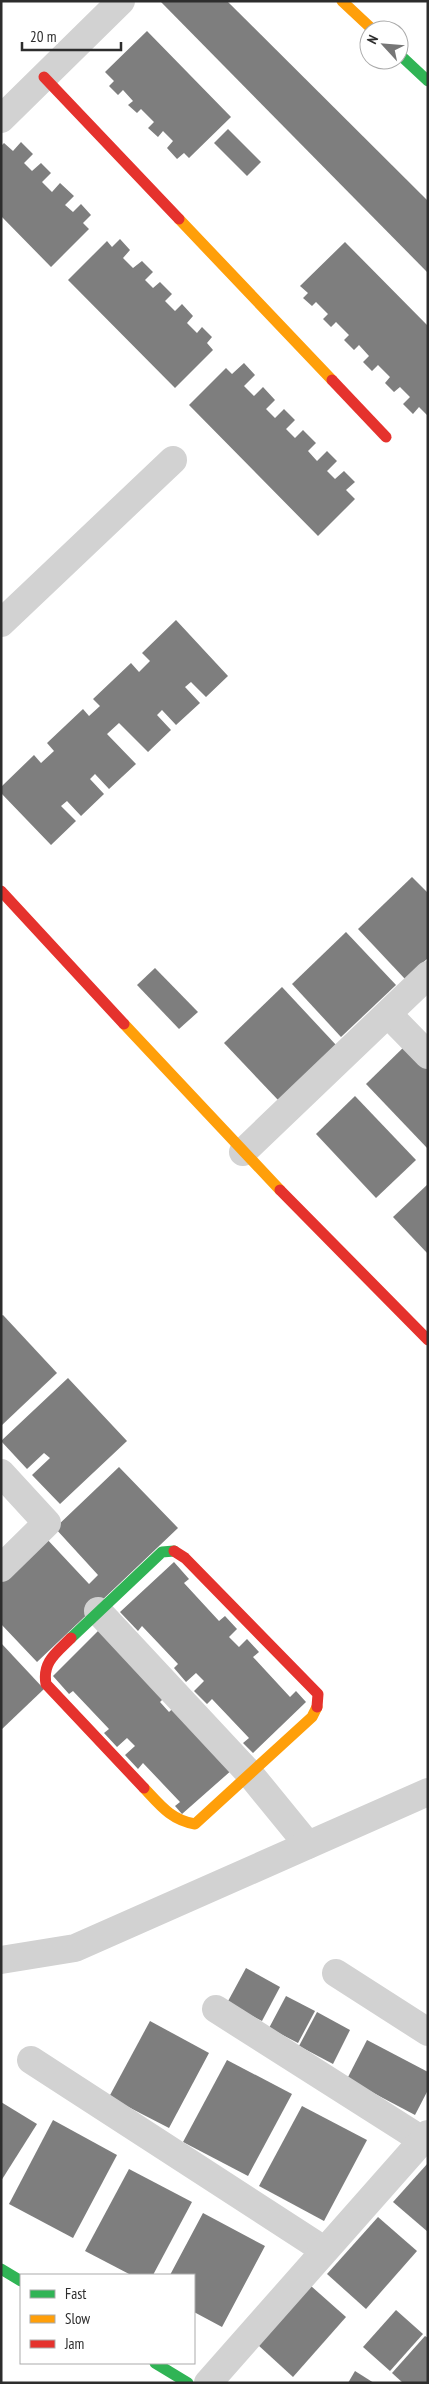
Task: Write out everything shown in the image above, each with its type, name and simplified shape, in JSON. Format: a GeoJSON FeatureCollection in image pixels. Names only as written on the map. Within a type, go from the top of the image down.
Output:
{"type":"FeatureCollection","features":[{"type":"Feature","properties":{"kind":"street"},"geometry":{"type":"LineString","coordinates":[[1,119],[121,1]]}},
{"type":"Feature","properties":{"kind":"street"},"geometry":{"type":"LineString","coordinates":[[342,1],[362,20]]}},
{"type":"Feature","properties":{"kind":"street"},"geometry":{"type":"LineString","coordinates":[[409,63],[428,80]]}},
{"type":"Feature","properties":{"kind":"street"},"geometry":{"type":"LineString","coordinates":[[44,77],[386,437]]}},
{"type":"Feature","properties":{"kind":"street"},"geometry":{"type":"LineString","coordinates":[[1,623],[173,460]]}},
{"type":"Feature","properties":{"kind":"street"},"geometry":{"type":"LineString","coordinates":[[1,891],[243,1152],[428,1340]]}},
{"type":"Feature","properties":{"kind":"street"},"geometry":{"type":"LineString","coordinates":[[243,1152],[428,975]]}},
{"type":"Feature","properties":{"kind":"street"},"geometry":{"type":"LineString","coordinates":[[388,1014],[428,1055]]}},
{"type":"Feature","properties":{"kind":"street"},"geometry":{"type":"LineString","coordinates":[[1,1472],[47,1523],[1,1568]]}},
{"type":"Feature","properties":{"kind":"street"},"geometry":{"type":"LineString","coordinates":[[174,1551],[185,1558],[318,1694],[318,1705],[312,1717],[250,1774],[195,1824],[183,1822],[170,1816],[46,1684],[44,1673],[48,1661],[98,1610],[162,1552],[174,1551]]}},
{"type":"Feature","properties":{"kind":"street"},"geometry":{"type":"LineString","coordinates":[[98,1610],[250,1774],[308,1845]]}},
{"type":"Feature","properties":{"kind":"street"},"geometry":{"type":"LineString","coordinates":[[1,1960],[75,1948],[428,1792]]}},
{"type":"Feature","properties":{"kind":"street"},"geometry":{"type":"LineString","coordinates":[[336,1973],[428,2032]]}},
{"type":"Feature","properties":{"kind":"street"},"geometry":{"type":"LineString","coordinates":[[208,2383],[425,2137],[216,2009]]}},
{"type":"Feature","properties":{"kind":"street"},"geometry":{"type":"LineString","coordinates":[[31,2060],[324,2250]]}},
{"type":"Feature","properties":{"kind":"street"},"geometry":{"type":"LineString","coordinates":[[1,2269],[20,2280]]}},
{"type":"Feature","properties":{"kind":"street"},"geometry":{"type":"LineString","coordinates":[[157,2364],[188,2383]]}},
{"type":"Feature","properties":{"kind":"building"},"geometry":{"type":"Polygon","coordinates":[[[160,1],[227,1],[428,201],[428,273],[160,1]]]}},
{"type":"Feature","properties":{"kind":"building"},"geometry":{"type":"Polygon","coordinates":[[[147,31],[231,117],[189,158],[184,153],[177,159],[167,148],[173,141],[163,131],[158,137],[148,128],[154,122],[141,109],[137,113],[128,105],[133,101],[123,90],[118,95],[109,86],[114,81],[105,72],[147,31]]]}},
{"type":"Feature","properties":{"kind":"building"},"geometry":{"type":"Polygon","coordinates":[[[228,129],[261,162],[247,176],[214,143],[228,129]]]}},
{"type":"Feature","properties":{"kind":"building"},"geometry":{"type":"Polygon","coordinates":[[[21,142],[33,154],[24,163],[32,171],[41,163],[51,173],[42,182],[52,192],[60,183],[74,196],[65,205],[73,212],[81,204],[91,215],[83,223],[89,229],[51,267],[1,216],[1,146],[4,143],[13,151],[21,142]]]}},
{"type":"Feature","properties":{"kind":"building"},"geometry":{"type":"Polygon","coordinates":[[[120,239],[130,250],[123,258],[133,268],[142,261],[153,272],[145,280],[153,288],[160,282],[172,294],[165,301],[175,311],[182,304],[193,316],[187,323],[197,333],[202,327],[212,337],[207,343],[213,350],[175,388],[68,280],[107,241],[112,247],[120,239]]]}},
{"type":"Feature","properties":{"kind":"building"},"geometry":{"type":"Polygon","coordinates":[[[345,242],[428,326],[428,416],[419,407],[413,414],[403,404],[410,397],[400,387],[394,392],[385,383],[390,377],[378,365],[372,371],[363,362],[369,356],[359,345],[354,350],[344,340],[349,335],[336,322],[331,327],[323,319],[328,314],[316,302],[312,306],[303,298],[308,293],[300,286],[345,242]]]}},
{"type":"Feature","properties":{"kind":"building"},"geometry":{"type":"Polygon","coordinates":[[[244,363],[255,375],[244,386],[254,396],[263,387],[275,400],[266,409],[275,418],[284,409],[295,420],[286,429],[295,438],[303,430],[316,443],[308,451],[317,461],[327,451],[337,461],[327,471],[335,479],[344,471],[355,482],[346,490],[355,499],[318,536],[189,405],[226,368],[232,374],[244,363]]]}},
{"type":"Feature","properties":{"kind":"building"},"geometry":{"type":"Polygon","coordinates":[[[176,620],[228,676],[206,697],[191,682],[185,687],[200,703],[176,725],[162,710],[157,715],[171,730],[148,752],[119,723],[107,734],[136,764],[109,789],[95,774],[90,779],[104,794],[81,816],[67,801],[61,806],[76,821],[51,845],[1,793],[1,787],[34,755],[41,763],[54,751],[47,743],[83,709],[89,716],[100,706],[93,699],[131,663],[139,672],[150,661],[142,653],[176,620]]]}},
{"type":"Feature","properties":{"kind":"building"},"geometry":{"type":"Polygon","coordinates":[[[412,877],[428,893],[428,958],[405,979],[358,929],[412,877]]]}},
{"type":"Feature","properties":{"kind":"building"},"geometry":{"type":"Polygon","coordinates":[[[346,932],[396,985],[341,1037],[292,984],[346,932]]]}},
{"type":"Feature","properties":{"kind":"building"},"geometry":{"type":"Polygon","coordinates":[[[155,968],[198,1012],[179,1029],[137,985],[155,968]]]}},
{"type":"Feature","properties":{"kind":"building"},"geometry":{"type":"Polygon","coordinates":[[[282,987],[337,1046],[279,1101],[224,1043],[282,987]]]}},
{"type":"Feature","properties":{"kind":"building"},"geometry":{"type":"Polygon","coordinates":[[[409,1042],[428,1062],[428,1149],[366,1084],[409,1042]]]}},
{"type":"Feature","properties":{"kind":"building"},"geometry":{"type":"Polygon","coordinates":[[[355,1096],[416,1160],[376,1198],[316,1134],[355,1096]]]}},
{"type":"Feature","properties":{"kind":"building"},"geometry":{"type":"Polygon","coordinates":[[[428,1184],[428,1254],[393,1217],[428,1184]]]}},
{"type":"Feature","properties":{"kind":"building"},"geometry":{"type":"Polygon","coordinates":[[[3,1315],[57,1373],[1,1426],[1,1316],[3,1315]]]}},
{"type":"Feature","properties":{"kind":"building"},"geometry":{"type":"Polygon","coordinates":[[[68,1378],[127,1441],[60,1504],[32,1475],[50,1458],[44,1453],[27,1469],[1,1441],[68,1378]]]}},
{"type":"Feature","properties":{"kind":"building"},"geometry":{"type":"Polygon","coordinates":[[[119,1467],[178,1528],[37,1662],[1,1624],[1,1579],[45,1537],[89,1584],[98,1575],[55,1528],[119,1467]]]}},
{"type":"Feature","properties":{"kind":"building"},"geometry":{"type":"Polygon","coordinates":[[[174,1562],[189,1579],[184,1583],[219,1621],[225,1616],[237,1629],[229,1637],[239,1647],[247,1639],[259,1652],[253,1657],[290,1697],[296,1691],[306,1702],[253,1753],[243,1743],[249,1738],[212,1699],[207,1704],[194,1691],[204,1681],[196,1673],[186,1682],[174,1668],[178,1664],[142,1626],[138,1631],[120,1612],[174,1562]]]}},
{"type":"Feature","properties":{"kind":"building"},"geometry":{"type":"Polygon","coordinates":[[[102,1627],[168,1694],[160,1702],[169,1712],[178,1704],[233,1769],[182,1814],[175,1806],[180,1802],[143,1763],[138,1769],[125,1755],[135,1746],[127,1738],[117,1747],[104,1733],[109,1729],[73,1691],[69,1694],[53,1676],[102,1627]]]}},
{"type":"Feature","properties":{"kind":"building"},"geometry":{"type":"Polygon","coordinates":[[[1,1643],[44,1689],[1,1730],[1,1643]]]}},
{"type":"Feature","properties":{"kind":"building"},"geometry":{"type":"Polygon","coordinates":[[[246,1968],[280,1987],[262,2021],[227,2003],[246,1968]]]}},
{"type":"Feature","properties":{"kind":"building"},"geometry":{"type":"Polygon","coordinates":[[[286,1996],[315,2011],[298,2043],[269,2028],[286,1996]]]}},
{"type":"Feature","properties":{"kind":"building"},"geometry":{"type":"Polygon","coordinates":[[[317,2012],[350,2030],[333,2064],[299,2046],[317,2012]]]}},
{"type":"Feature","properties":{"kind":"building"},"geometry":{"type":"Polygon","coordinates":[[[150,2021],[209,2053],[169,2128],[109,2097],[150,2021]]]}},
{"type":"Feature","properties":{"kind":"building"},"geometry":{"type":"Polygon","coordinates":[[[367,2040],[428,2072],[428,2090],[415,2115],[347,2079],[367,2040]]]}},
{"type":"Feature","properties":{"kind":"building"},"geometry":{"type":"Polygon","coordinates":[[[227,2060],[292,2094],[248,2176],[183,2142],[227,2060]]]}},
{"type":"Feature","properties":{"kind":"building"},"geometry":{"type":"Polygon","coordinates":[[[1,2102],[37,2124],[1,2181],[1,2102]]]}},
{"type":"Feature","properties":{"kind":"building"},"geometry":{"type":"Polygon","coordinates":[[[302,2106],[367,2140],[324,2221],[259,2186],[302,2106]]]}},
{"type":"Feature","properties":{"kind":"building"},"geometry":{"type":"Polygon","coordinates":[[[53,2120],[117,2155],[73,2238],[9,2204],[53,2120]]]}},
{"type":"Feature","properties":{"kind":"building"},"geometry":{"type":"Polygon","coordinates":[[[428,2163],[428,2232],[393,2202],[428,2163]]]}},
{"type":"Feature","properties":{"kind":"building"},"geometry":{"type":"Polygon","coordinates":[[[129,2169],[192,2202],[154,2274],[129,2274],[85,2251],[129,2169]]]}},
{"type":"Feature","properties":{"kind":"building"},"geometry":{"type":"Polygon","coordinates":[[[203,2213],[265,2246],[222,2327],[195,2313],[195,2274],[171,2274],[203,2213]]]}},
{"type":"Feature","properties":{"kind":"building"},"geometry":{"type":"Polygon","coordinates":[[[378,2217],[417,2251],[366,2309],[327,2274],[378,2217]]]}},
{"type":"Feature","properties":{"kind":"building"},"geometry":{"type":"Polygon","coordinates":[[[311,2286],[346,2317],[293,2377],[258,2345],[311,2286]]]}},
{"type":"Feature","properties":{"kind":"building"},"geometry":{"type":"Polygon","coordinates":[[[396,2310],[423,2334],[390,2371],[363,2347],[396,2310]]]}},
{"type":"Feature","properties":{"kind":"building"},"geometry":{"type":"Polygon","coordinates":[[[425,2336],[428,2338],[428,2383],[403,2383],[392,2373],[425,2336]]]}},
{"type":"Feature","properties":{"kind":"building"},"geometry":{"type":"Polygon","coordinates":[[[355,2371],[374,2383],[348,2383],[355,2371]]]}},
{"type":"Feature","properties":{"kind":"traffic: fast"},"geometry":{"type":"LineString","coordinates":[[409,63],[428,81]]}},
{"type":"Feature","properties":{"kind":"traffic: fast"},"geometry":{"type":"LineString","coordinates":[[71,1638],[162,1552],[174,1551]]}},
{"type":"Feature","properties":{"kind":"traffic: fast"},"geometry":{"type":"LineString","coordinates":[[1,2269],[20,2280]]}},
{"type":"Feature","properties":{"kind":"traffic: fast"},"geometry":{"type":"LineString","coordinates":[[157,2364],[188,2383]]}},
{"type":"Feature","properties":{"kind":"traffic: slow"},"geometry":{"type":"LineString","coordinates":[[342,1],[362,20]]}},
{"type":"Feature","properties":{"kind":"traffic: slow"},"geometry":{"type":"LineString","coordinates":[[179,219],[332,380]]}},
{"type":"Feature","properties":{"kind":"traffic: slow"},"geometry":{"type":"LineString","coordinates":[[124,1024],[280,1190]]}},
{"type":"Feature","properties":{"kind":"traffic: slow"},"geometry":{"type":"LineString","coordinates":[[144,1788],[161,1806],[173,1815],[195,1824],[312,1717],[317,1707]]}},
{"type":"Feature","properties":{"kind":"traffic: jam"},"geometry":{"type":"LineString","coordinates":[[44,77],[179,219]]}},
{"type":"Feature","properties":{"kind":"traffic: jam"},"geometry":{"type":"LineString","coordinates":[[332,380],[386,437]]}},
{"type":"Feature","properties":{"kind":"traffic: jam"},"geometry":{"type":"LineString","coordinates":[[1,891],[124,1024]]}},
{"type":"Feature","properties":{"kind":"traffic: jam"},"geometry":{"type":"LineString","coordinates":[[280,1190],[428,1340]]}},
{"type":"Feature","properties":{"kind":"traffic: jam"},"geometry":{"type":"LineString","coordinates":[[174,1551],[185,1558],[318,1694],[317,1707]]}},
{"type":"Feature","properties":{"kind":"traffic: jam"},"geometry":{"type":"LineString","coordinates":[[71,1638],[51,1658],[46,1670],[46,1684],[144,1788]]}}]}
